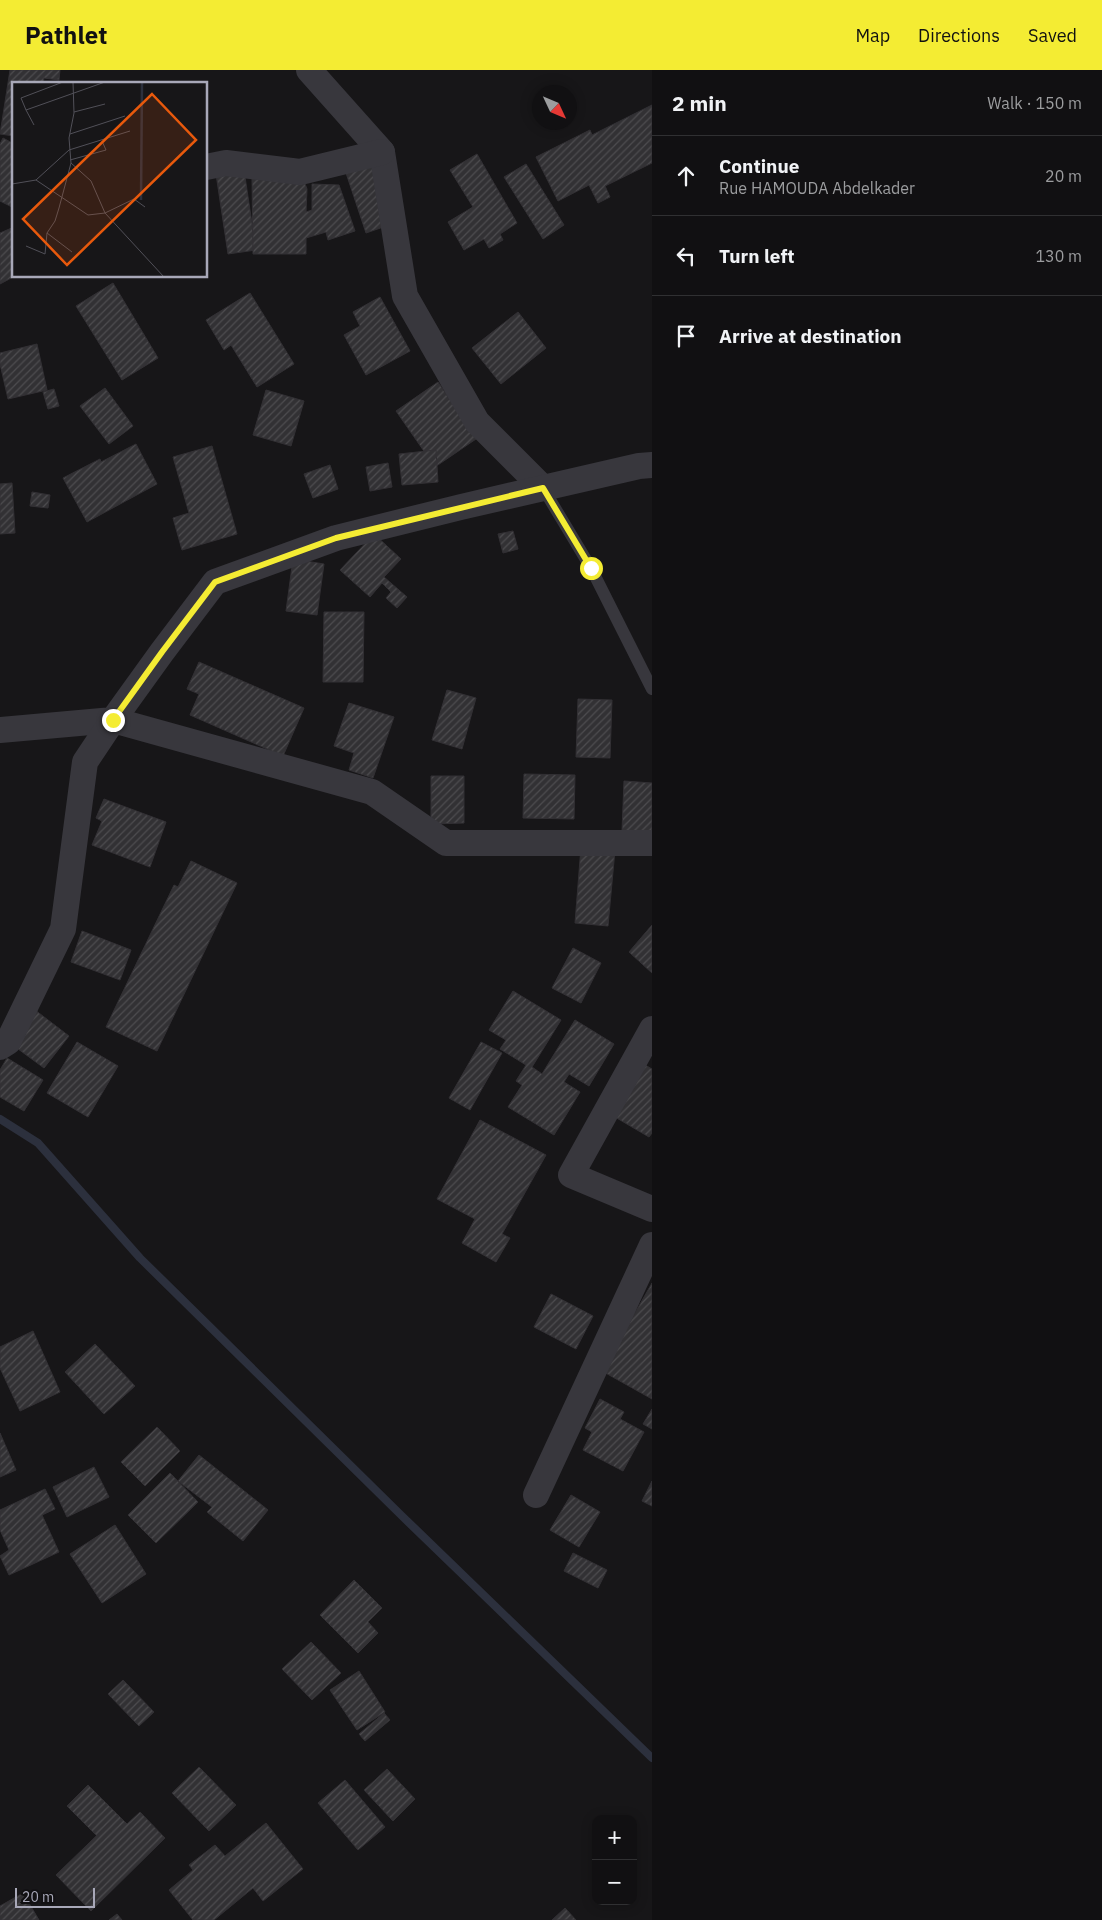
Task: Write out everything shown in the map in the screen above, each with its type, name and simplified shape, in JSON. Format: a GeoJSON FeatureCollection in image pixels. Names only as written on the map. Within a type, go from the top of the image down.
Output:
{"type":"FeatureCollection","features":[{"type":"Feature","properties":{"kind":"street"},"geometry":{"type":"LineString","coordinates":[[309,70],[382,152],[405,296],[477,422],[543,488]]}},
{"type":"Feature","properties":{"kind":"street"},"geometry":{"type":"LineString","coordinates":[[208,167],[226,163],[300,172],[382,152]]}},
{"type":"Feature","properties":{"kind":"street"},"geometry":{"type":"LineString","coordinates":[[0,1047],[8,1042],[63,929],[85,762],[162,652],[215,582],[336,538],[543,488],[639,466],[652,465]]}},
{"type":"Feature","properties":{"kind":"street"},"geometry":{"type":"LineString","coordinates":[[0,730],[113,720],[372,792],[446,843],[652,843]]}},
{"type":"Feature","properties":{"kind":"street"},"geometry":{"type":"LineString","coordinates":[[652,1029],[571,1175],[652,1209]]}},
{"type":"Feature","properties":{"kind":"street"},"geometry":{"type":"LineString","coordinates":[[536,1495],[652,1245]]}},
{"type":"Feature","properties":{"kind":"lane"},"geometry":{"type":"LineString","coordinates":[[543,488],[591,568],[652,689]]}},
{"type":"Feature","properties":{"kind":"building"},"geometry":{"type":"Polygon","coordinates":[[[10,70],[60,70],[59,80],[44,78],[43,82],[12,82],[12,136],[0,134],[10,70]]]}},
{"type":"Feature","properties":{"kind":"building"},"geometry":{"type":"Polygon","coordinates":[[[652,105],[652,163],[605,186],[610,197],[598,203],[589,185],[558,201],[536,157],[590,130],[592,135],[652,105]]]}},
{"type":"Feature","properties":{"kind":"building"},"geometry":{"type":"Polygon","coordinates":[[[3,138],[12,143],[12,207],[0,201],[0,144],[3,138]]]}},
{"type":"Feature","properties":{"kind":"building"},"geometry":{"type":"Polygon","coordinates":[[[477,154],[517,223],[500,234],[503,240],[489,248],[484,239],[464,250],[448,222],[473,207],[450,170],[477,154]]]}},
{"type":"Feature","properties":{"kind":"building"},"geometry":{"type":"Polygon","coordinates":[[[371,162],[392,224],[366,233],[345,170],[371,162]]]}},
{"type":"Feature","properties":{"kind":"building"},"geometry":{"type":"Polygon","coordinates":[[[526,164],[564,225],[543,239],[504,177],[526,164]]]}},
{"type":"Feature","properties":{"kind":"building"},"geometry":{"type":"Polygon","coordinates":[[[244,170],[256,250],[228,254],[216,174],[244,170]]]}},
{"type":"Feature","properties":{"kind":"building"},"geometry":{"type":"Polygon","coordinates":[[[302,176],[307,189],[306,212],[312,210],[312,184],[339,185],[355,231],[328,240],[326,232],[306,238],[306,254],[253,254],[252,179],[302,176]]]}},
{"type":"Feature","properties":{"kind":"building"},"geometry":{"type":"Polygon","coordinates":[[[12,228],[12,278],[0,284],[0,233],[12,228]]]}},
{"type":"Feature","properties":{"kind":"building"},"geometry":{"type":"Polygon","coordinates":[[[113,283],[158,358],[122,380],[76,306],[113,283]]]}},
{"type":"Feature","properties":{"kind":"building"},"geometry":{"type":"Polygon","coordinates":[[[250,293],[294,364],[257,387],[231,345],[224,350],[206,320],[250,293]]]}},
{"type":"Feature","properties":{"kind":"building"},"geometry":{"type":"Polygon","coordinates":[[[380,297],[410,351],[366,375],[344,335],[360,326],[353,312],[380,297]]]}},
{"type":"Feature","properties":{"kind":"building"},"geometry":{"type":"Polygon","coordinates":[[[518,312],[546,348],[501,384],[472,348],[518,312]]]}},
{"type":"Feature","properties":{"kind":"building"},"geometry":{"type":"Polygon","coordinates":[[[37,344],[47,390],[8,399],[0,364],[0,353],[37,344]]]}},
{"type":"Feature","properties":{"kind":"building"},"geometry":{"type":"Polygon","coordinates":[[[438,382],[476,439],[435,467],[396,411],[438,382]]]}},
{"type":"Feature","properties":{"kind":"building"},"geometry":{"type":"Polygon","coordinates":[[[105,388],[133,426],[109,444],[80,406],[105,388]]]}},
{"type":"Feature","properties":{"kind":"building"},"geometry":{"type":"Polygon","coordinates":[[[54,389],[59,406],[48,409],[43,392],[54,389]]]}},
{"type":"Feature","properties":{"kind":"building"},"geometry":{"type":"Polygon","coordinates":[[[266,390],[304,401],[291,446],[253,435],[266,390]]]}},
{"type":"Feature","properties":{"kind":"building"},"geometry":{"type":"Polygon","coordinates":[[[136,444],[157,484],[87,522],[63,478],[100,459],[101,462],[136,444]]]}},
{"type":"Feature","properties":{"kind":"building"},"geometry":{"type":"Polygon","coordinates":[[[212,446],[237,534],[182,550],[173,518],[189,513],[173,457],[212,446]]]}},
{"type":"Feature","properties":{"kind":"building"},"geometry":{"type":"Polygon","coordinates":[[[436,450],[438,482],[402,485],[399,454],[436,450]]]}},
{"type":"Feature","properties":{"kind":"building"},"geometry":{"type":"Polygon","coordinates":[[[388,463],[392,487],[370,491],[366,467],[388,463]]]}},
{"type":"Feature","properties":{"kind":"building"},"geometry":{"type":"Polygon","coordinates":[[[330,465],[338,489],[313,498],[304,474],[330,465]]]}},
{"type":"Feature","properties":{"kind":"building"},"geometry":{"type":"Polygon","coordinates":[[[12,483],[15,533],[0,534],[0,484],[12,483]]]}},
{"type":"Feature","properties":{"kind":"building"},"geometry":{"type":"Polygon","coordinates":[[[32,492],[50,495],[48,508],[30,506],[32,492]]]}},
{"type":"Feature","properties":{"kind":"building"},"geometry":{"type":"Polygon","coordinates":[[[513,531],[518,549],[503,553],[498,534],[513,531]]]}},
{"type":"Feature","properties":{"kind":"building"},"geometry":{"type":"Polygon","coordinates":[[[374,534],[401,559],[384,577],[407,597],[397,608],[386,598],[391,592],[382,583],[370,597],[340,570],[374,534]]]}},
{"type":"Feature","properties":{"kind":"building"},"geometry":{"type":"Polygon","coordinates":[[[293,559],[324,564],[317,615],[286,611],[293,559]]]}},
{"type":"Feature","properties":{"kind":"building"},"geometry":{"type":"Polygon","coordinates":[[[324,612],[364,612],[363,682],[323,682],[324,612]]]}},
{"type":"Feature","properties":{"kind":"building"},"geometry":{"type":"Polygon","coordinates":[[[199,662],[304,708],[283,756],[190,715],[199,694],[187,689],[199,662]]]}},
{"type":"Feature","properties":{"kind":"building"},"geometry":{"type":"Polygon","coordinates":[[[447,690],[476,698],[462,749],[432,740],[447,690]]]}},
{"type":"Feature","properties":{"kind":"building"},"geometry":{"type":"Polygon","coordinates":[[[578,699],[612,700],[610,758],[576,757],[578,699]]]}},
{"type":"Feature","properties":{"kind":"building"},"geometry":{"type":"Polygon","coordinates":[[[349,703],[394,717],[373,778],[349,770],[354,753],[334,746],[349,703]]]}},
{"type":"Feature","properties":{"kind":"building"},"geometry":{"type":"Polygon","coordinates":[[[524,774],[575,775],[574,819],[523,818],[524,774]]]}},
{"type":"Feature","properties":{"kind":"building"},"geometry":{"type":"Polygon","coordinates":[[[431,776],[464,776],[464,823],[431,824],[431,776]]]}},
{"type":"Feature","properties":{"kind":"building"},"geometry":{"type":"Polygon","coordinates":[[[624,781],[652,783],[652,832],[622,831],[624,781]]]}},
{"type":"Feature","properties":{"kind":"building"},"geometry":{"type":"Polygon","coordinates":[[[104,799],[166,822],[150,867],[92,845],[102,821],[96,818],[104,799]]]}},
{"type":"Feature","properties":{"kind":"building"},"geometry":{"type":"Polygon","coordinates":[[[581,847],[615,850],[608,926],[575,923],[581,847]]]}},
{"type":"Feature","properties":{"kind":"building"},"geometry":{"type":"Polygon","coordinates":[[[191,861],[237,883],[157,1051],[106,1027],[174,885],[178,887],[191,861]]]}},
{"type":"Feature","properties":{"kind":"building"},"geometry":{"type":"Polygon","coordinates":[[[652,925],[652,973],[629,952],[652,925]]]}},
{"type":"Feature","properties":{"kind":"building"},"geometry":{"type":"Polygon","coordinates":[[[82,931],[131,950],[120,980],[71,962],[82,931]]]}},
{"type":"Feature","properties":{"kind":"building"},"geometry":{"type":"Polygon","coordinates":[[[573,948],[601,963],[581,1003],[552,988],[573,948]]]}},
{"type":"Feature","properties":{"kind":"building"},"geometry":{"type":"Polygon","coordinates":[[[513,991],[561,1020],[532,1067],[542,1074],[575,1020],[614,1044],[589,1086],[569,1074],[564,1082],[580,1092],[554,1135],[508,1107],[522,1085],[516,1081],[526,1065],[500,1049],[506,1040],[489,1030],[513,991]]]}},
{"type":"Feature","properties":{"kind":"building"},"geometry":{"type":"Polygon","coordinates":[[[35,1010],[69,1036],[44,1068],[10,1043],[35,1010]]]}},
{"type":"Feature","properties":{"kind":"building"},"geometry":{"type":"Polygon","coordinates":[[[77,1042],[118,1066],[88,1117],[47,1093],[77,1042]]]}},
{"type":"Feature","properties":{"kind":"building"},"geometry":{"type":"Polygon","coordinates":[[[481,1042],[502,1053],[470,1110],[449,1098],[481,1042]]]}},
{"type":"Feature","properties":{"kind":"building"},"geometry":{"type":"Polygon","coordinates":[[[7,1058],[43,1080],[24,1111],[0,1097],[0,1070],[7,1058]]]}},
{"type":"Feature","properties":{"kind":"building"},"geometry":{"type":"Polygon","coordinates":[[[645,1065],[652,1069],[652,1133],[649,1137],[615,1117],[645,1065]]]}},
{"type":"Feature","properties":{"kind":"building"},"geometry":{"type":"Polygon","coordinates":[[[480,1120],[546,1155],[502,1234],[510,1238],[496,1262],[462,1243],[475,1219],[437,1199],[480,1120]]]}},
{"type":"Feature","properties":{"kind":"building"},"geometry":{"type":"Polygon","coordinates":[[[652,1283],[652,1399],[602,1371],[652,1283]]]}},
{"type":"Feature","properties":{"kind":"building"},"geometry":{"type":"Polygon","coordinates":[[[551,1294],[593,1316],[576,1349],[534,1327],[551,1294]]]}},
{"type":"Feature","properties":{"kind":"building"},"geometry":{"type":"Polygon","coordinates":[[[33,1331],[60,1392],[20,1411],[0,1368],[0,1347],[33,1331]]]}},
{"type":"Feature","properties":{"kind":"building"},"geometry":{"type":"Polygon","coordinates":[[[95,1344],[135,1386],[104,1414],[65,1372],[95,1344]]]}},
{"type":"Feature","properties":{"kind":"building"},"geometry":{"type":"Polygon","coordinates":[[[600,1399],[624,1412],[620,1419],[644,1432],[623,1471],[583,1450],[592,1432],[585,1428],[600,1399]]]}},
{"type":"Feature","properties":{"kind":"building"},"geometry":{"type":"Polygon","coordinates":[[[652,1409],[652,1429],[643,1424],[652,1409]]]}},
{"type":"Feature","properties":{"kind":"building"},"geometry":{"type":"Polygon","coordinates":[[[157,1427],[180,1451],[145,1486],[121,1462],[157,1427]]]}},
{"type":"Feature","properties":{"kind":"building"},"geometry":{"type":"Polygon","coordinates":[[[0,1433],[16,1470],[0,1477],[0,1433]]]}},
{"type":"Feature","properties":{"kind":"building"},"geometry":{"type":"Polygon","coordinates":[[[199,1455],[268,1510],[243,1541],[207,1512],[212,1507],[178,1481],[199,1455]]]}},
{"type":"Feature","properties":{"kind":"building"},"geometry":{"type":"Polygon","coordinates":[[[94,1467],[109,1497],[67,1517],[53,1487],[94,1467]]]}},
{"type":"Feature","properties":{"kind":"building"},"geometry":{"type":"Polygon","coordinates":[[[170,1473],[198,1502],[156,1543],[128,1515],[170,1473]]]}},
{"type":"Feature","properties":{"kind":"building"},"geometry":{"type":"Polygon","coordinates":[[[652,1481],[652,1506],[642,1501],[652,1481]]]}},
{"type":"Feature","properties":{"kind":"building"},"geometry":{"type":"Polygon","coordinates":[[[45,1489],[55,1509],[42,1515],[59,1552],[9,1575],[0,1556],[9,1550],[0,1530],[0,1510],[45,1489]]]}},
{"type":"Feature","properties":{"kind":"building"},"geometry":{"type":"Polygon","coordinates":[[[571,1495],[600,1512],[579,1547],[550,1530],[571,1495]]]}},
{"type":"Feature","properties":{"kind":"building"},"geometry":{"type":"Polygon","coordinates":[[[115,1525],[146,1574],[102,1603],[70,1554],[115,1525]]]}},
{"type":"Feature","properties":{"kind":"building"},"geometry":{"type":"Polygon","coordinates":[[[573,1553],[607,1570],[598,1588],[564,1571],[573,1553]]]}},
{"type":"Feature","properties":{"kind":"building"},"geometry":{"type":"Polygon","coordinates":[[[354,1580],[382,1608],[368,1622],[378,1633],[358,1653],[320,1615],[354,1580]]]}},
{"type":"Feature","properties":{"kind":"building"},"geometry":{"type":"Polygon","coordinates":[[[311,1642],[341,1673],[312,1700],[282,1669],[311,1642]]]}},
{"type":"Feature","properties":{"kind":"building"},"geometry":{"type":"Polygon","coordinates":[[[359,1671],[385,1712],[357,1730],[330,1690],[359,1671]]]}},
{"type":"Feature","properties":{"kind":"building"},"geometry":{"type":"Polygon","coordinates":[[[123,1680],[154,1712],[139,1726],[108,1694],[123,1680]]]}},
{"type":"Feature","properties":{"kind":"building"},"geometry":{"type":"Polygon","coordinates":[[[384,1713],[390,1720],[365,1741],[359,1734],[384,1713]]]}},
{"type":"Feature","properties":{"kind":"building"},"geometry":{"type":"Polygon","coordinates":[[[199,1767],[236,1805],[209,1831],[172,1793],[199,1767]]]}},
{"type":"Feature","properties":{"kind":"building"},"geometry":{"type":"Polygon","coordinates":[[[387,1769],[415,1799],[393,1821],[364,1790],[387,1769]]]}},
{"type":"Feature","properties":{"kind":"building"},"geometry":{"type":"Polygon","coordinates":[[[345,1780],[385,1827],[358,1850],[318,1803],[345,1780]]]}},
{"type":"Feature","properties":{"kind":"building"},"geometry":{"type":"Polygon","coordinates":[[[88,1785],[118,1815],[97,1836],[67,1806],[88,1785]]]}},
{"type":"Feature","properties":{"kind":"building"},"geometry":{"type":"Polygon","coordinates":[[[140,1812],[165,1838],[91,1911],[56,1875],[118,1815],[127,1824],[140,1812]]]}},
{"type":"Feature","properties":{"kind":"building"},"geometry":{"type":"Polygon","coordinates":[[[266,1823],[303,1869],[263,1901],[253,1888],[214,1920],[193,1920],[169,1890],[193,1870],[189,1865],[215,1845],[225,1856],[266,1823]]]}},
{"type":"Feature","properties":{"kind":"building"},"geometry":{"type":"Polygon","coordinates":[[[23,1893],[39,1920],[0,1920],[0,1906],[23,1893]]]}},
{"type":"Feature","properties":{"kind":"building"},"geometry":{"type":"Polygon","coordinates":[[[565,1908],[576,1920],[552,1920],[565,1908]]]}},
{"type":"Feature","properties":{"kind":"building"},"geometry":{"type":"Polygon","coordinates":[[[117,1914],[122,1920],[109,1920],[117,1914]]]}},
{"type":"Feature","properties":{"kind":"waterway"},"geometry":{"type":"LineString","coordinates":[[0,1119],[38,1143],[140,1258],[402,1516],[652,1758]]}},
{"type":"Feature","properties":{"kind":"route"},"geometry":{"type":"LineString","coordinates":[[113,720],[215,582],[336,538],[543,488],[591,568]]}}]}
